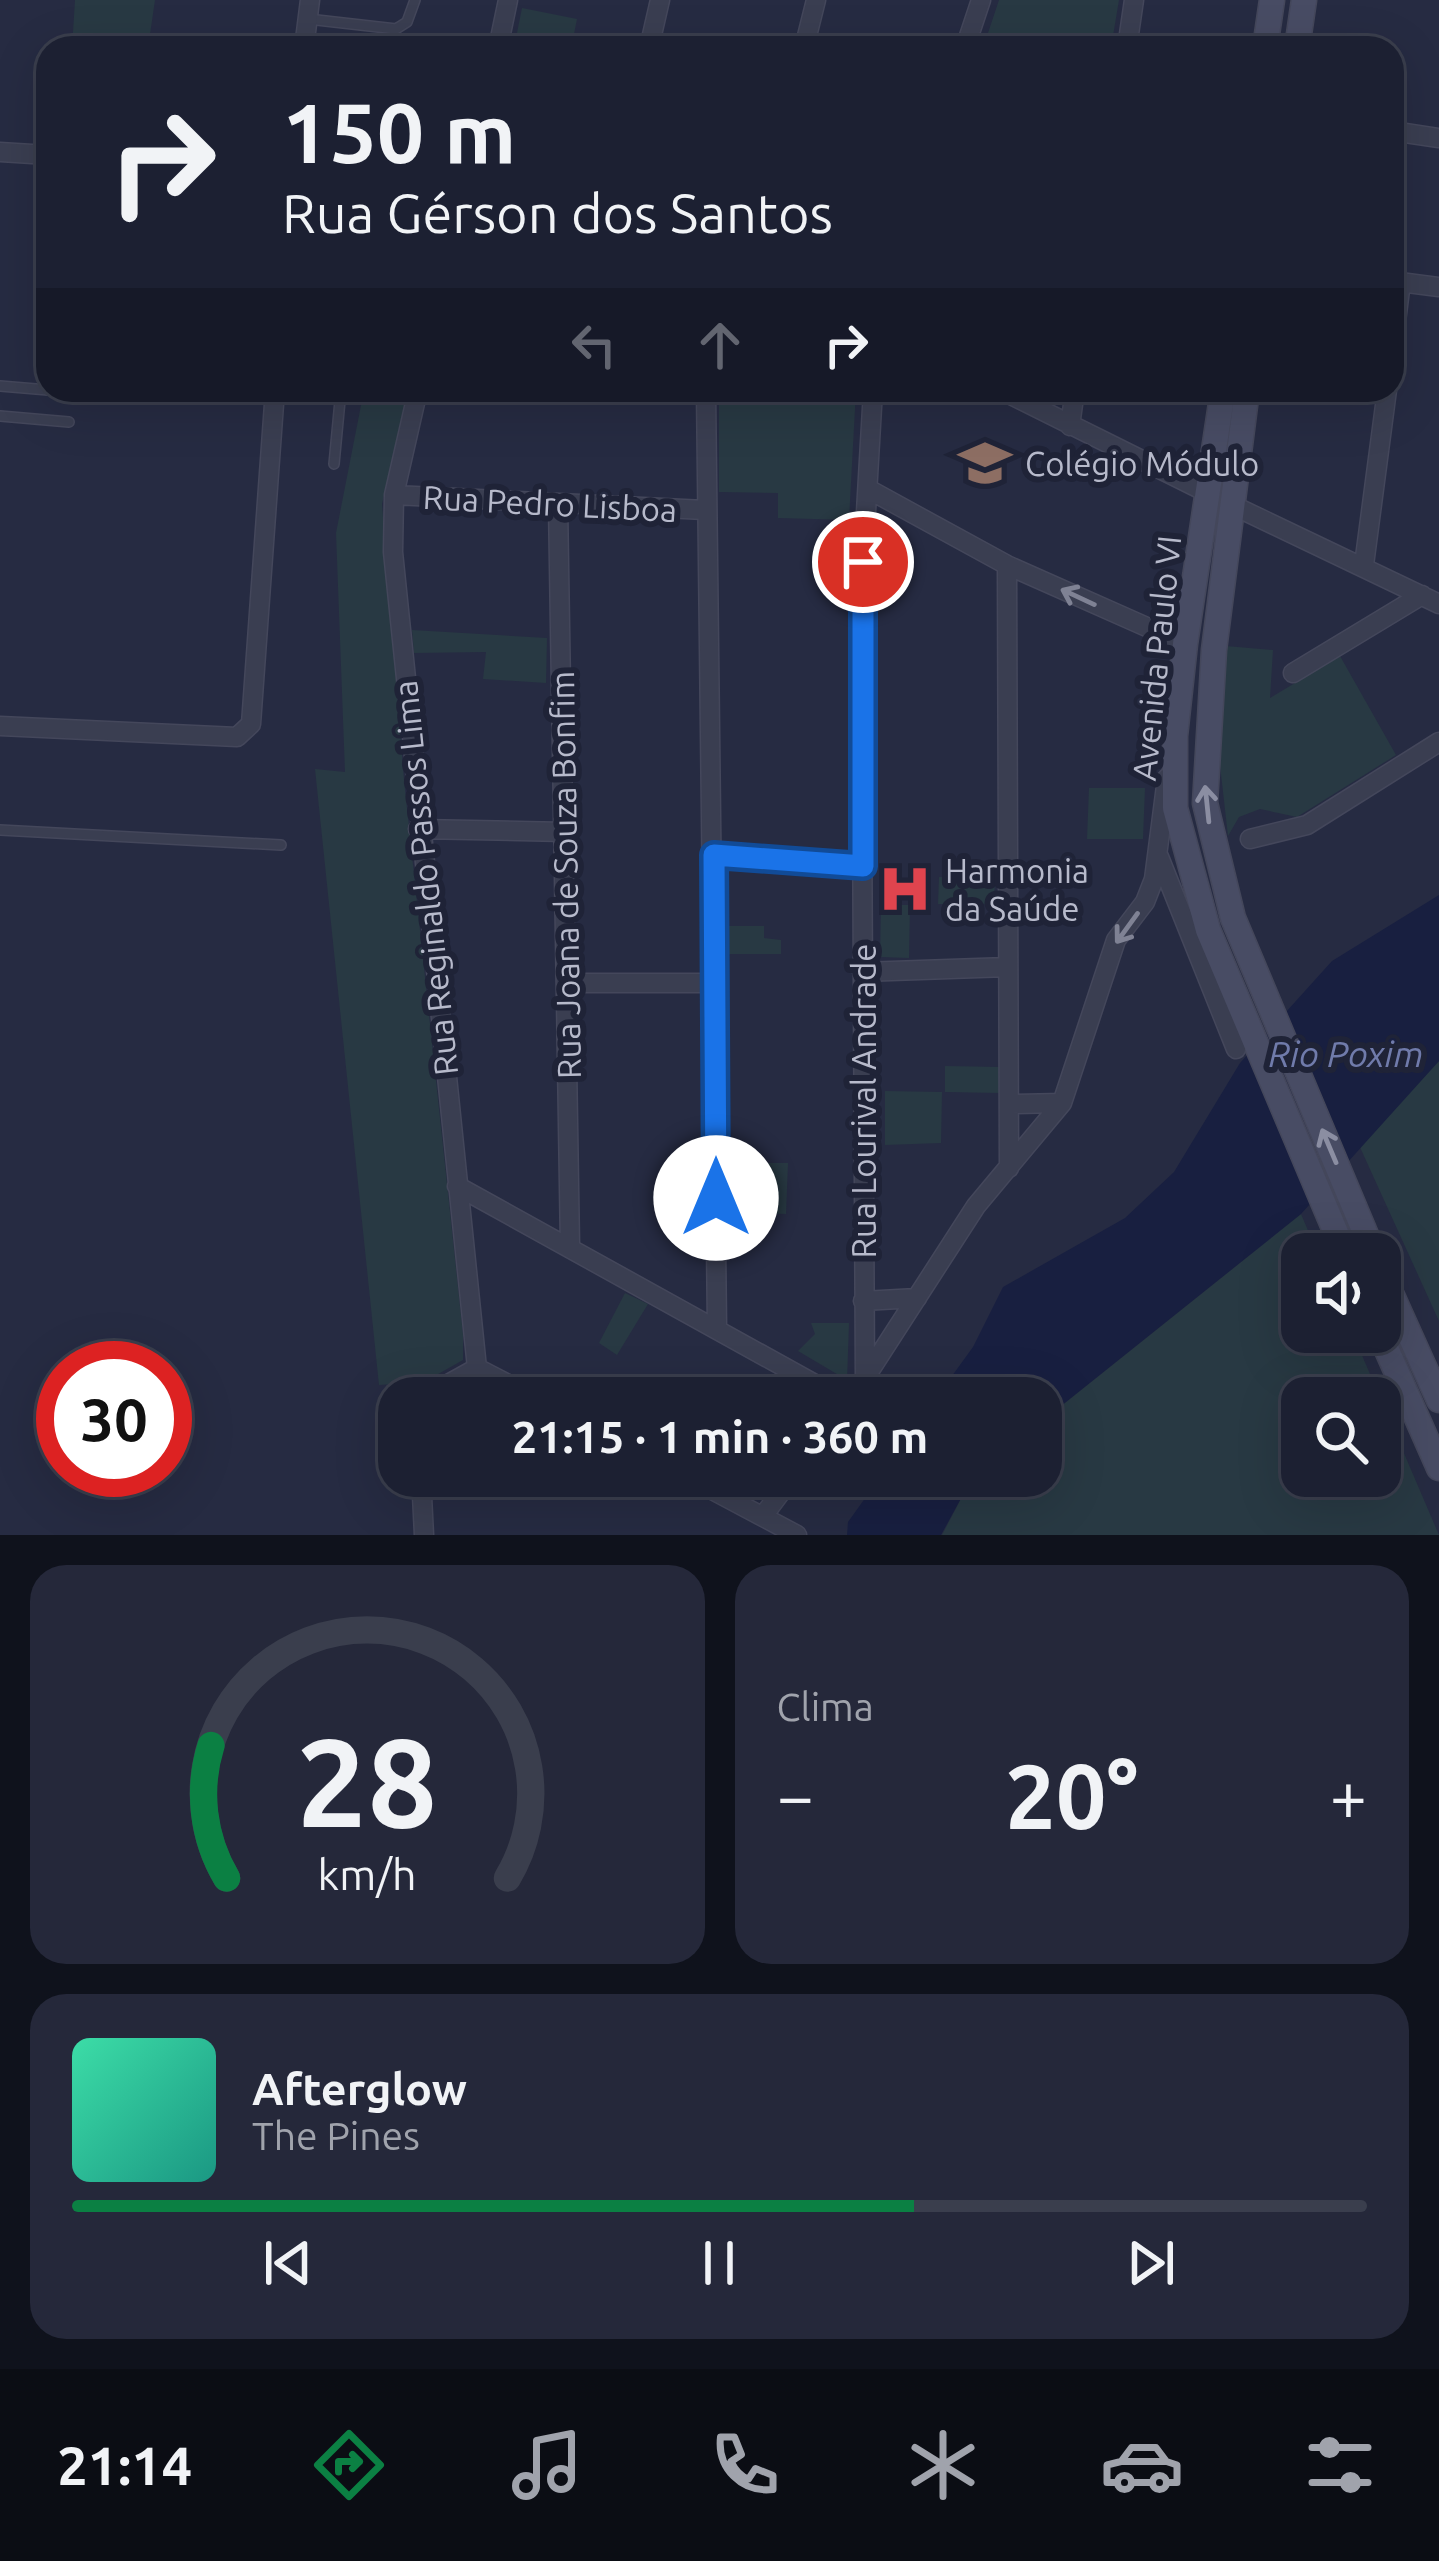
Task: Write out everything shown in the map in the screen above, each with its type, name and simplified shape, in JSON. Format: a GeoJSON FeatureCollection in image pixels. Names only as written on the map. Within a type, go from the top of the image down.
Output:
{"type":"FeatureCollection","features":[{"type":"Feature","properties":{"kind":"main road"},"geometry":{"type":"LineString","coordinates":[[1267,36],[1272,0]]}},
{"type":"Feature","properties":{"kind":"main road"},"geometry":{"type":"LineString","coordinates":[[1299,36],[1304,0]]}},
{"type":"Feature","properties":{"kind":"main road","name":"Avenida Paulo VI"},"geometry":{"type":"LineString","coordinates":[[1223,402],[1205,803],[1233,918],[1365,1233]]}},
{"type":"Feature","properties":{"kind":"main road","name":"Avenida Paulo VI"},"geometry":{"type":"LineString","coordinates":[[1244,402],[1185,644],[1174,736],[1175,808],[1208,930],[1336,1233]]}},
{"type":"Feature","properties":{"kind":"main road"},"geometry":{"type":"LineString","coordinates":[[1401,1317],[1439,1400]]}},
{"type":"Feature","properties":{"kind":"main road"},"geometry":{"type":"LineString","coordinates":[[1387,1353],[1439,1468]]}},
{"type":"Feature","properties":{"kind":"street"},"geometry":{"type":"LineString","coordinates":[[500,36],[508,0]]}},
{"type":"Feature","properties":{"kind":"street"},"geometry":{"type":"LineString","coordinates":[[652,36],[660,0]]}},
{"type":"Feature","properties":{"kind":"street"},"geometry":{"type":"LineString","coordinates":[[807,36],[816,0]]}},
{"type":"Feature","properties":{"kind":"street"},"geometry":{"type":"LineString","coordinates":[[969,36],[981,0]]}},
{"type":"Feature","properties":{"kind":"street"},"geometry":{"type":"LineString","coordinates":[[1129,36],[1134,0]]}},
{"type":"Feature","properties":{"kind":"street"},"geometry":{"type":"LineString","coordinates":[[1404,133],[1439,138]]}},
{"type":"Feature","properties":{"kind":"street"},"geometry":{"type":"LineString","coordinates":[[0,152],[36,154]]}},
{"type":"Feature","properties":{"kind":"street"},"geometry":{"type":"LineString","coordinates":[[1404,283],[1439,287]]}},
{"type":"Feature","properties":{"kind":"street"},"geometry":{"type":"LineString","coordinates":[[0,726],[237,736],[246,731],[274,402]]}},
{"type":"Feature","properties":{"kind":"street","name":"Rua Reginaldo Passos Lima"},"geometry":{"type":"LineString","coordinates":[[415,402],[394,495],[393,552],[477,1368]]}},
{"type":"Feature","properties":{"kind":"street"},"geometry":{"type":"LineString","coordinates":[[706,402],[717,1328]]}},
{"type":"Feature","properties":{"kind":"street","name":"Rua Lourival Andrade"},"geometry":{"type":"LineString","coordinates":[[865,1377],[861,599],[872,402]]}},
{"type":"Feature","properties":{"kind":"street"},"geometry":{"type":"LineString","coordinates":[[1024,402],[1430,599]]}},
{"type":"Feature","properties":{"kind":"street"},"geometry":{"type":"LineString","coordinates":[[1070,426],[1073,402]]}},
{"type":"Feature","properties":{"kind":"street"},"geometry":{"type":"LineString","coordinates":[[1364,565],[1385,402]]}},
{"type":"Feature","properties":{"kind":"street"},"geometry":{"type":"LineString","coordinates":[[868,489],[1007,565],[1185,644]]}},
{"type":"Feature","properties":{"kind":"street","name":"Rua Pedro Lisboa"},"geometry":{"type":"LineString","coordinates":[[394,495],[705,510]]}},
{"type":"Feature","properties":{"kind":"street","name":"Rua Joana de Souza Bonfim"},"geometry":{"type":"LineString","coordinates":[[558,503],[570,1247]]}},
{"type":"Feature","properties":{"kind":"street"},"geometry":{"type":"LineString","coordinates":[[1007,565],[1009,1168]]}},
{"type":"Feature","properties":{"kind":"street"},"geometry":{"type":"LineString","coordinates":[[1293,673],[1430,599]]}},
{"type":"Feature","properties":{"kind":"street"},"geometry":{"type":"LineString","coordinates":[[868,1377],[976,1206],[1062,1103],[1116,940],[1151,890],[1174,736]]}},
{"type":"Feature","properties":{"kind":"street"},"geometry":{"type":"LineString","coordinates":[[1250,839],[1307,825],[1439,742]]}},
{"type":"Feature","properties":{"kind":"street"},"geometry":{"type":"LineString","coordinates":[[418,829],[566,832]]}},
{"type":"Feature","properties":{"kind":"street"},"geometry":{"type":"LineString","coordinates":[[1157,853],[1236,1049]]}},
{"type":"Feature","properties":{"kind":"street"},"geometry":{"type":"LineString","coordinates":[[714,855],[863,866]]}},
{"type":"Feature","properties":{"kind":"street"},"geometry":{"type":"LineString","coordinates":[[862,973],[1008,967]]}},
{"type":"Feature","properties":{"kind":"street"},"geometry":{"type":"LineString","coordinates":[[566,983],[714,983]]}},
{"type":"Feature","properties":{"kind":"street"},"geometry":{"type":"LineString","coordinates":[[1011,1104],[1062,1103]]}},
{"type":"Feature","properties":{"kind":"street"},"geometry":{"type":"LineString","coordinates":[[457,1186],[803,1377]]}},
{"type":"Feature","properties":{"kind":"street"},"geometry":{"type":"LineString","coordinates":[[862,1301],[917,1298]]}},
{"type":"Feature","properties":{"kind":"street"},"geometry":{"type":"LineString","coordinates":[[461,1377],[477,1368],[494,1377]]}},
{"type":"Feature","properties":{"kind":"street"},"geometry":{"type":"LineString","coordinates":[[423,1497],[426,1535]]}},
{"type":"Feature","properties":{"kind":"street"},"geometry":{"type":"LineString","coordinates":[[727,1497],[797,1535]]}},
{"type":"Feature","properties":{"kind":"street"},"geometry":{"type":"LineString","coordinates":[[764,1516],[778,1497]]}},
{"type":"Feature","properties":{"kind":"lane"},"geometry":{"type":"LineString","coordinates":[[309,10],[396,28],[406,22],[415,0]]}},
{"type":"Feature","properties":{"kind":"lane"},"geometry":{"type":"LineString","coordinates":[[0,386],[36,389]]}},
{"type":"Feature","properties":{"kind":"lane"},"geometry":{"type":"LineString","coordinates":[[334,464],[340,402]]}},
{"type":"Feature","properties":{"kind":"lane"},"geometry":{"type":"LineString","coordinates":[[0,416],[69,422]]}},
{"type":"Feature","properties":{"kind":"lane"},"geometry":{"type":"LineString","coordinates":[[0,830],[281,845]]}},
{"type":"Feature","properties":{"kind":"shaded area"},"geometry":{"type":"Polygon","coordinates":[[[75,0],[155,0],[150,36],[73,36],[75,0]]]}},
{"type":"Feature","properties":{"kind":"shaded area"},"geometry":{"type":"Polygon","coordinates":[[[999,0],[1119,0],[1113,36],[987,36],[999,0]]]}},
{"type":"Feature","properties":{"kind":"shaded area"},"geometry":{"type":"Polygon","coordinates":[[[522,8],[577,19],[574,36],[517,33],[522,8]]]}},
{"type":"Feature","properties":{"kind":"shaded area"},"geometry":{"type":"Polygon","coordinates":[[[362,402],[406,402],[382,504],[404,780],[463,1334],[463,1360],[433,1377],[378,1377],[315,769],[345,772],[336,533],[362,402]]]}},
{"type":"Feature","properties":{"kind":"shaded area"},"geometry":{"type":"Polygon","coordinates":[[[719,402],[855,402],[849,520],[778,518],[778,493],[719,492],[719,402]]]}},
{"type":"Feature","properties":{"kind":"shaded area"},"geometry":{"type":"Polygon","coordinates":[[[412,630],[547,638],[546,683],[483,679],[486,652],[414,653],[412,630]]]}},
{"type":"Feature","properties":{"kind":"shaded area"},"geometry":{"type":"Polygon","coordinates":[[[1226,646],[1273,650],[1270,698],[1340,656],[1396,755],[1297,817],[1260,809],[1239,817],[1228,836],[1216,730],[1226,646]]]}},
{"type":"Feature","properties":{"kind":"shaded area"},"geometry":{"type":"Polygon","coordinates":[[[1089,788],[1145,788],[1143,839],[1087,839],[1089,788]]]}},
{"type":"Feature","properties":{"kind":"shaded area"},"geometry":{"type":"Polygon","coordinates":[[[939,877],[995,878],[994,904],[938,904],[939,877]]]}},
{"type":"Feature","properties":{"kind":"shaded area"},"geometry":{"type":"Polygon","coordinates":[[[881,905],[910,905],[909,958],[880,957],[881,905]]]}},
{"type":"Feature","properties":{"kind":"shaded area"},"geometry":{"type":"Polygon","coordinates":[[[728,926],[764,926],[764,938],[781,940],[781,954],[728,954],[728,926]]]}},
{"type":"Feature","properties":{"kind":"shaded area"},"geometry":{"type":"Polygon","coordinates":[[[1439,1061],[1439,1321],[1401,1233],[1359,1145],[1439,1061]]]}},
{"type":"Feature","properties":{"kind":"shaded area"},"geometry":{"type":"Polygon","coordinates":[[[945,1066],[1001,1067],[1001,1093],[945,1092],[945,1066]]]}},
{"type":"Feature","properties":{"kind":"shaded area"},"geometry":{"type":"Polygon","coordinates":[[[885,1091],[942,1092],[941,1143],[885,1145],[885,1091]]]}},
{"type":"Feature","properties":{"kind":"shaded area"},"geometry":{"type":"Polygon","coordinates":[[[732,1163],[788,1163],[786,1214],[731,1212],[732,1163]]]}},
{"type":"Feature","properties":{"kind":"shaded area"},"geometry":{"type":"Polygon","coordinates":[[[1301,1214],[1309,1233],[1281,1233],[1281,1353],[1361,1353],[1371,1377],[1281,1377],[1281,1497],[1401,1497],[1401,1446],[1439,1535],[942,1535],[962,1497],[1062,1497],[1062,1405],[1301,1214]]]}},
{"type":"Feature","properties":{"kind":"shaded area"},"geometry":{"type":"Polygon","coordinates":[[[625,1293],[648,1304],[617,1355],[599,1343],[625,1293]]]}},
{"type":"Feature","properties":{"kind":"shaded area"},"geometry":{"type":"Polygon","coordinates":[[[811,1323],[849,1323],[847,1377],[798,1351],[815,1334],[811,1323]]]}},
{"type":"Feature","properties":{"kind":"water","name":"Rio Poxim"},"geometry":{"type":"Polygon","coordinates":[[[1439,895],[1439,1061],[1301,1214],[1062,1405],[1062,1377],[951,1377],[973,1347],[1003,1287],[1125,1218],[1174,1172],[1240,1063],[1332,961],[1439,895]]]}},
{"type":"Feature","properties":{"kind":"water"},"geometry":{"type":"Polygon","coordinates":[[[866,1497],[962,1497],[941,1535],[847,1535],[848,1522],[866,1497]]]}},
{"type":"Feature","properties":{"kind":"place","name":"Colégio Módulo"},"geometry":{"type":"Point","coordinates":[985,463]}},
{"type":"Feature","properties":{"kind":"place","name":"Harmonia da Saúde"},"geometry":{"type":"Point","coordinates":[905,889]}},
{"type":"Feature","properties":{"kind":"route"},"geometry":{"type":"LineString","coordinates":[[716,1198],[714,855],[863,866],[863,562]]}}]}
